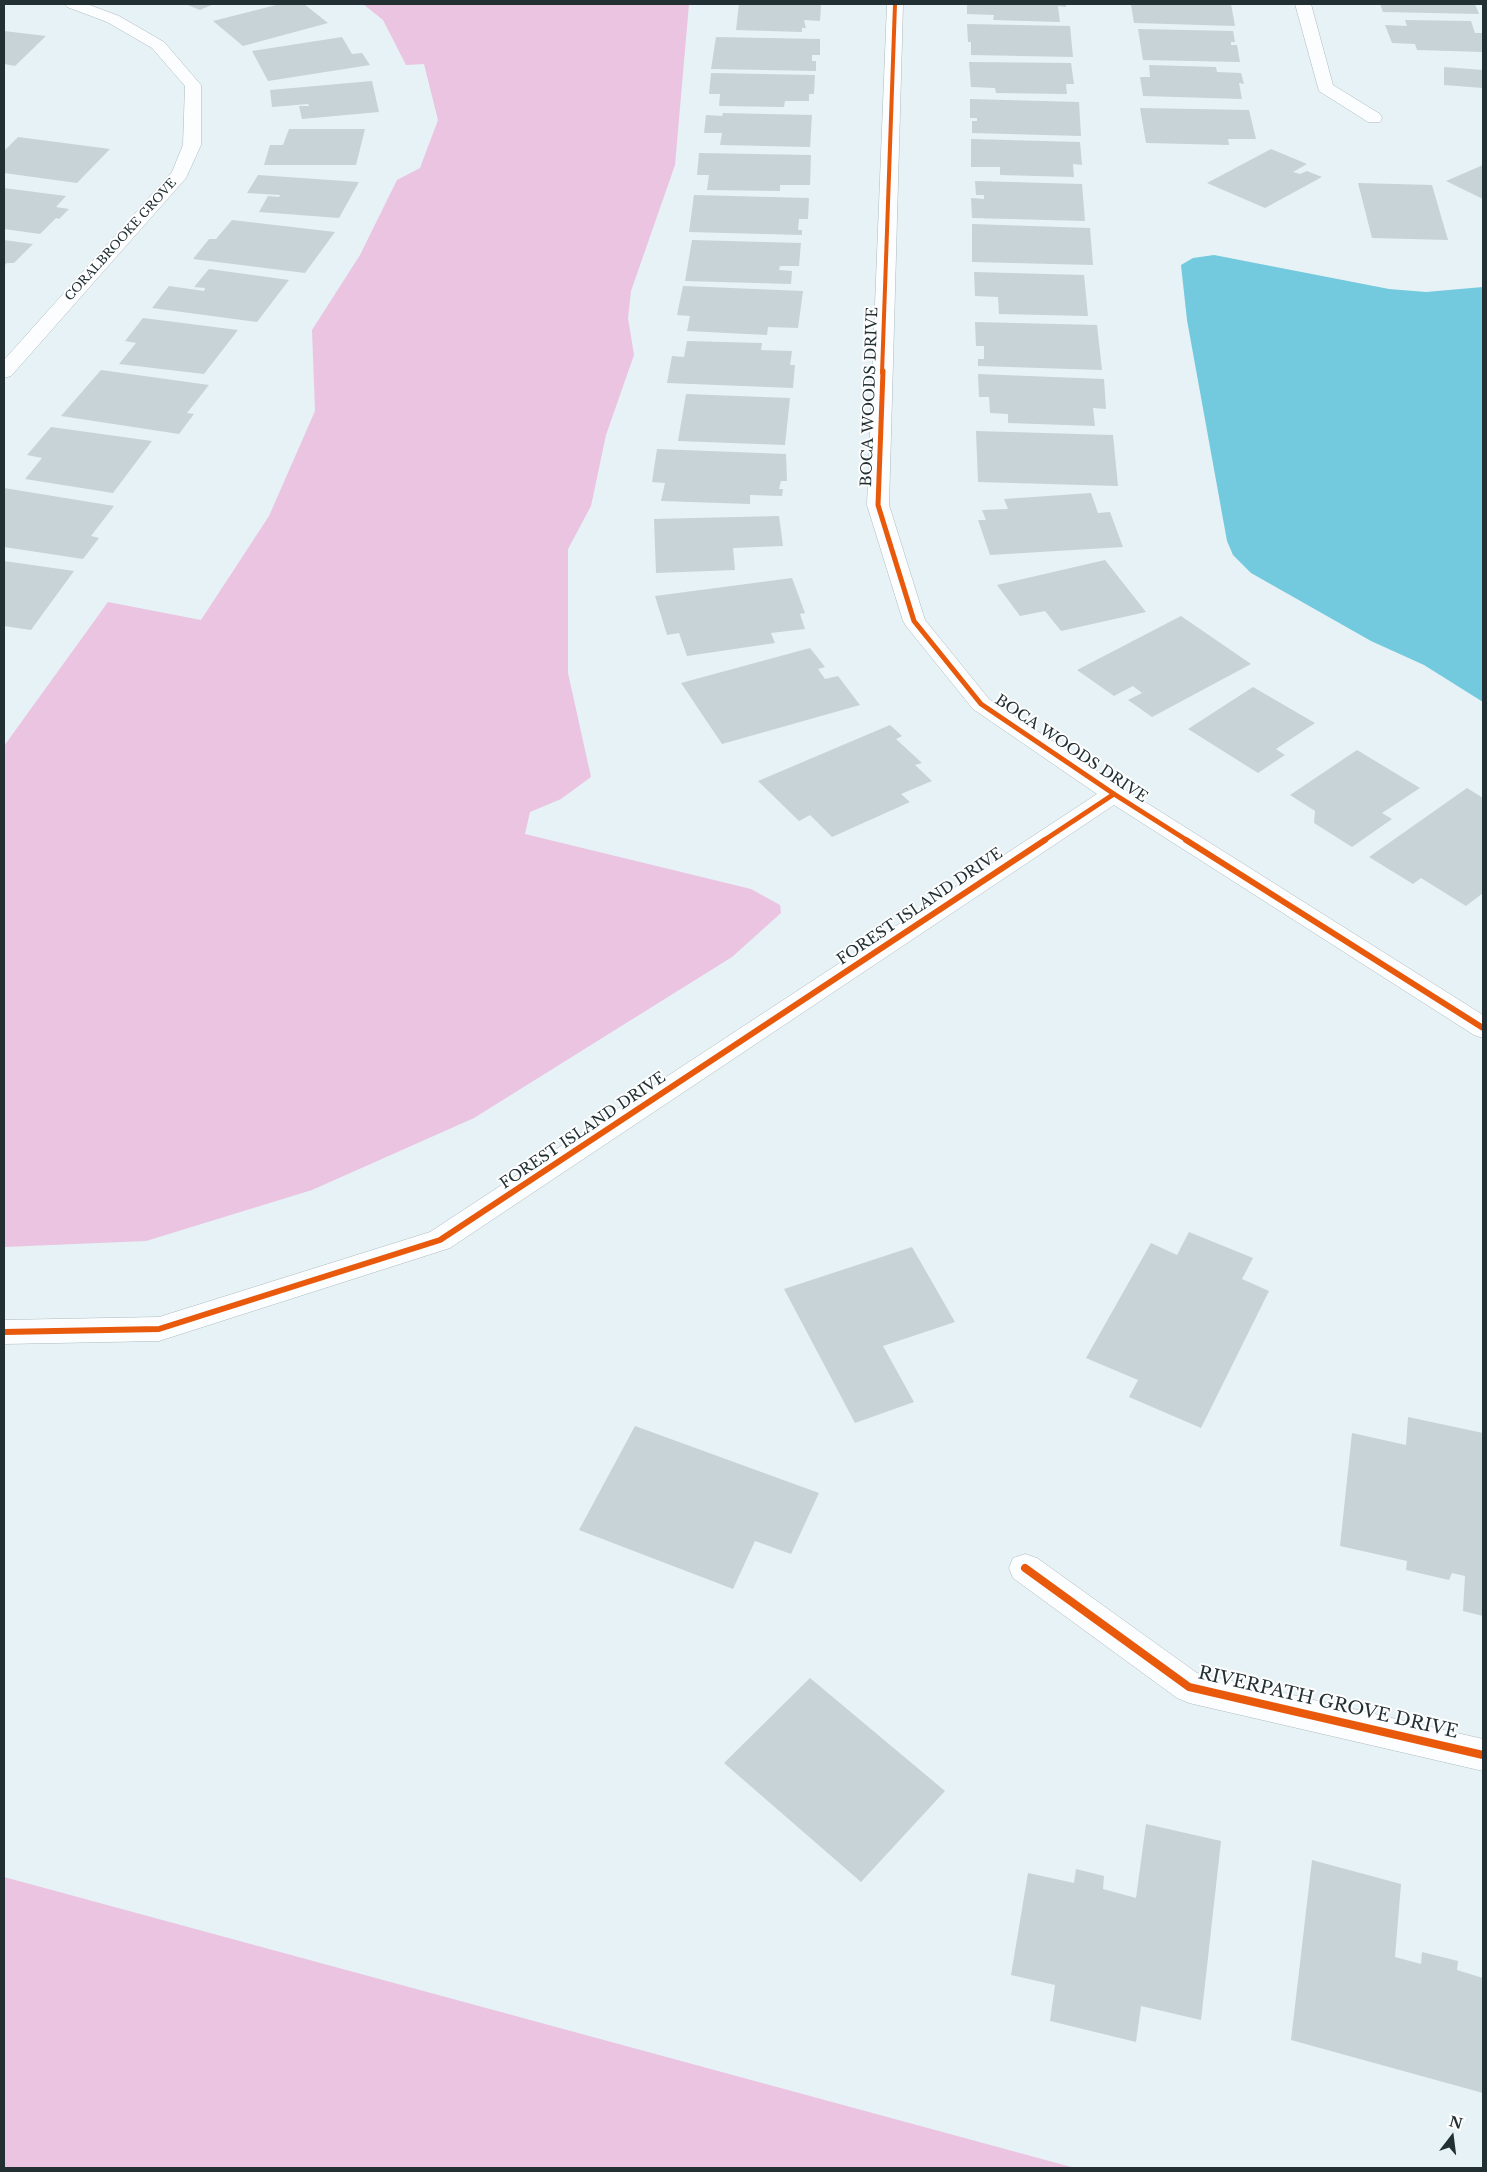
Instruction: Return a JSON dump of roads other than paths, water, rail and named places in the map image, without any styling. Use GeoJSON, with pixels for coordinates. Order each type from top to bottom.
{"type":"FeatureCollection","features":[{"type":"Feature","properties":{"kind":"street","name":"CORALBROOKE GROVE"},"geometry":{"type":"LineString","coordinates":[[4,372],[180,174],[192,145],[193,85],[158,45],[113,19],[73,4]]}},
{"type":"Feature","properties":{"kind":"street","name":"BOCA WOODS DRIVE"},"geometry":{"type":"LineString","coordinates":[[896,4],[878,505],[914,622],[981,704],[1114,794],[1483,1028]]}},
{"type":"Feature","properties":{"kind":"street"},"geometry":{"type":"LineString","coordinates":[[1303,4],[1325,87],[1374,118]]}},
{"type":"Feature","properties":{"kind":"street","name":"FOREST ISLAND DRIVE"},"geometry":{"type":"LineString","coordinates":[[4,1332],[159,1329],[440,1240],[1114,794]]}},
{"type":"Feature","properties":{"kind":"street","name":"RIVERPATH GROVE DRIVE"},"geometry":{"type":"LineString","coordinates":[[1025,1568],[1189,1687],[1483,1755]]}},
{"type":"Feature","properties":{"kind":"water"},"geometry":{"type":"Polygon","coordinates":[[[1214,255],[1389,289],[1426,292],[1483,287],[1483,702],[1424,665],[1371,641],[1251,573],[1233,555],[1227,541],[1187,320],[1181,265],[1193,258],[1214,255]]]}}]}
